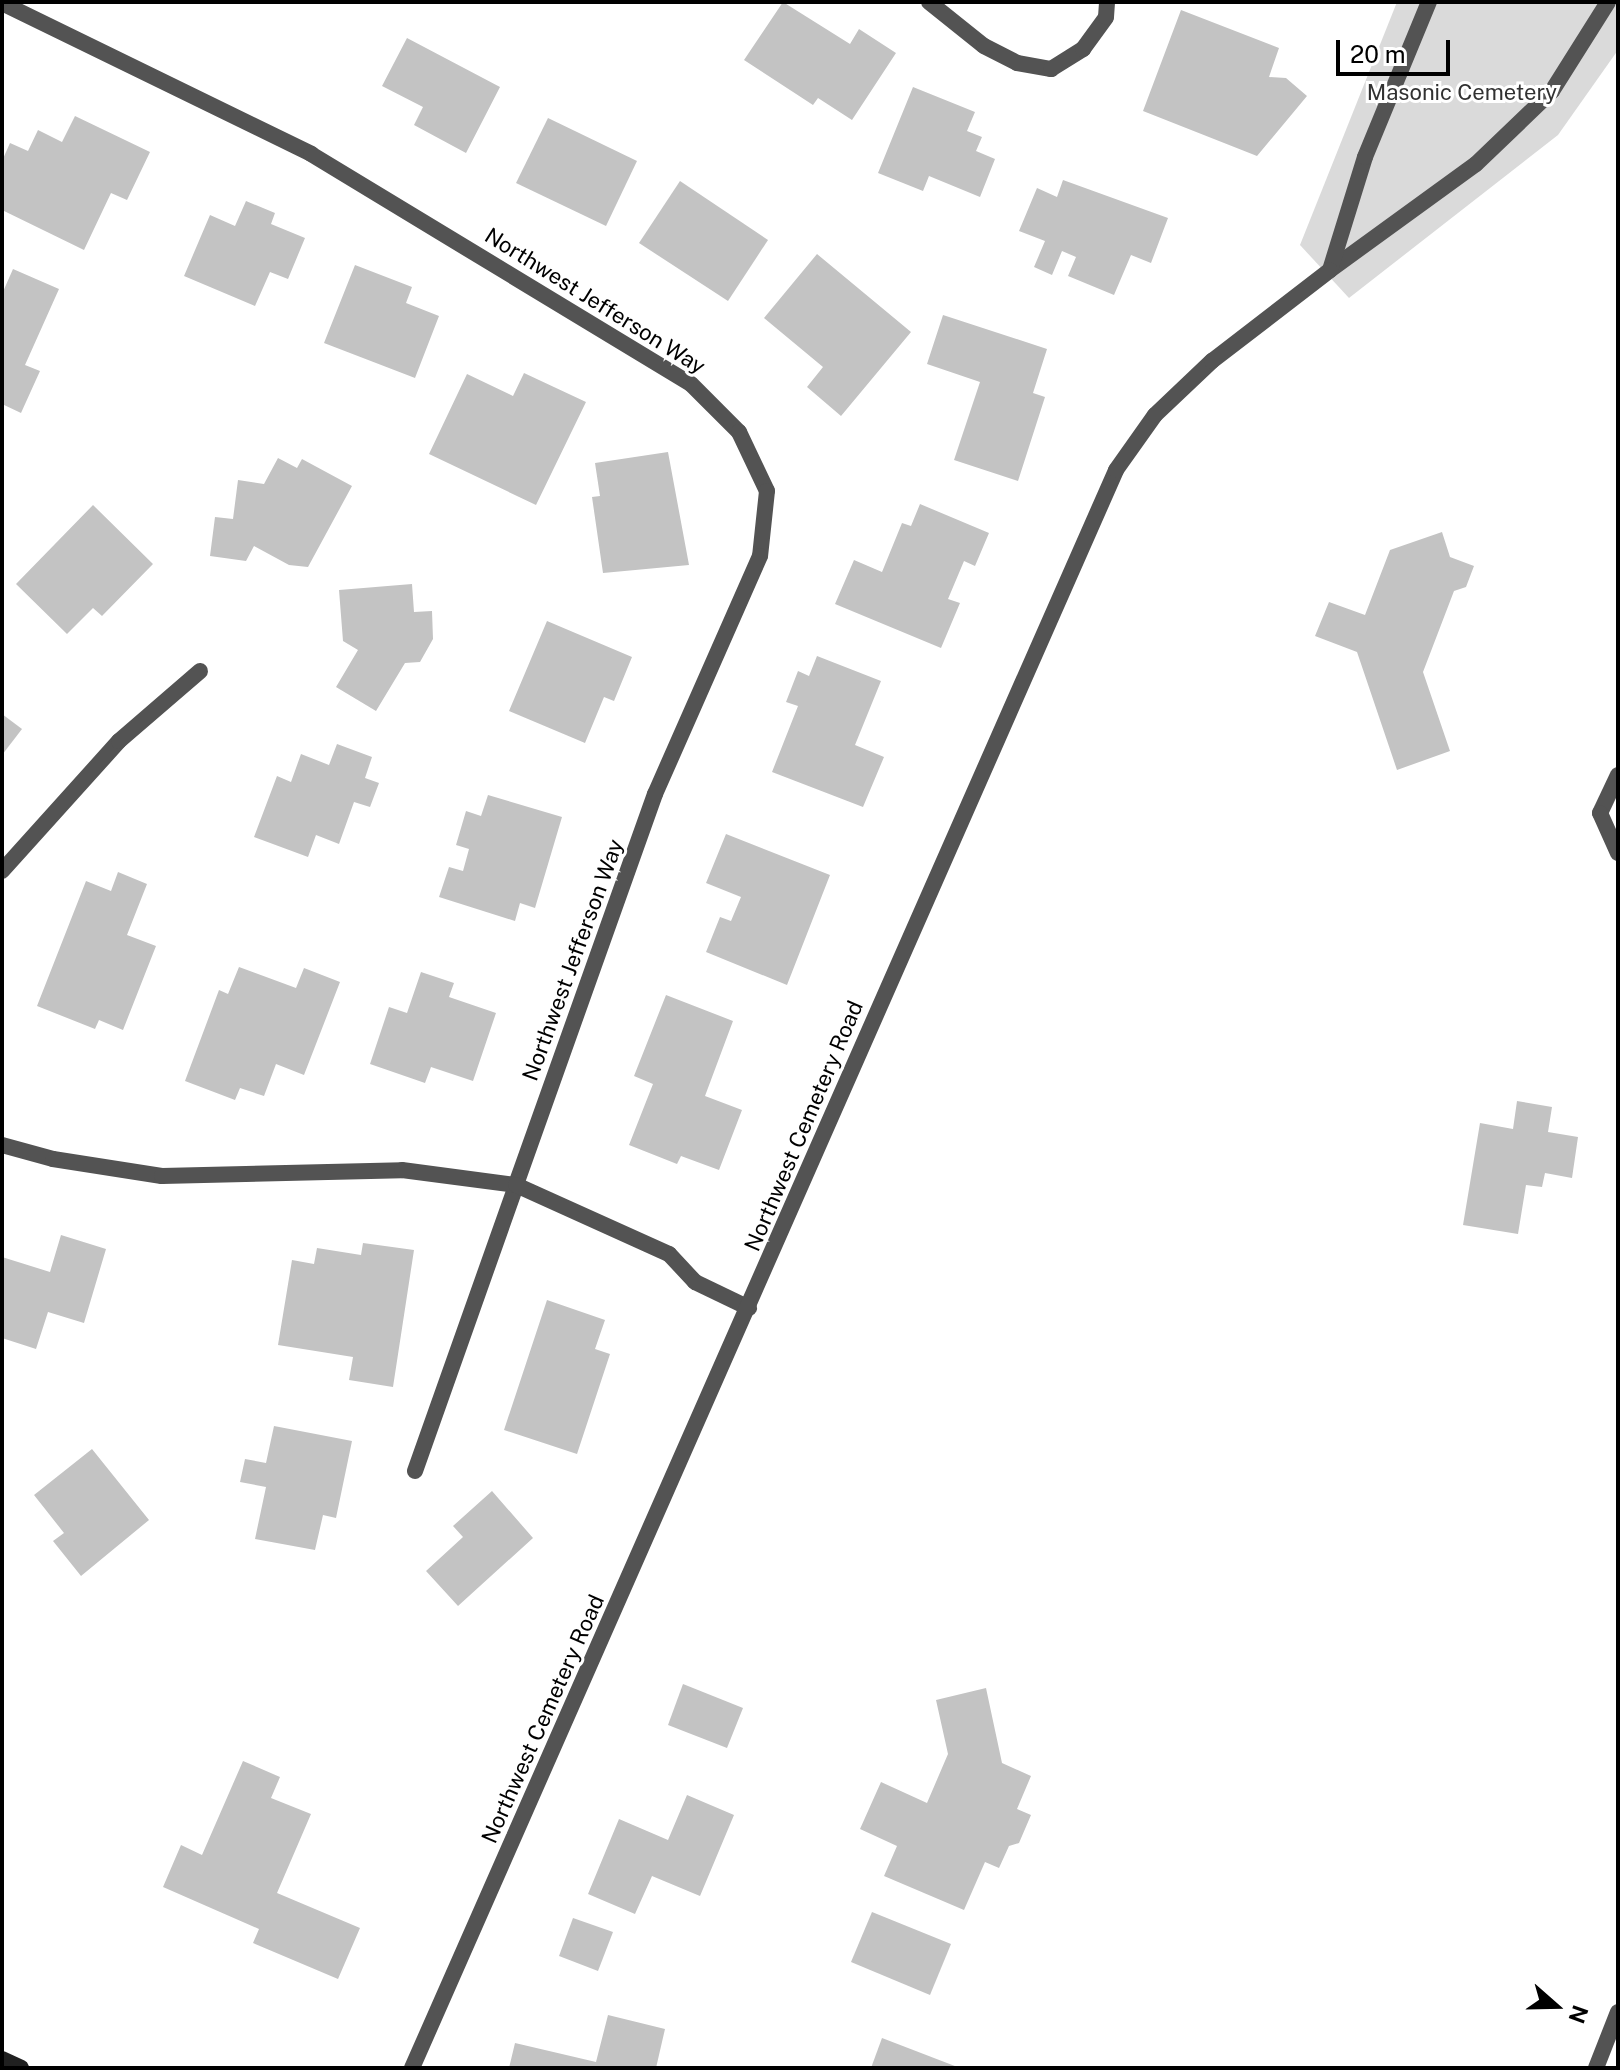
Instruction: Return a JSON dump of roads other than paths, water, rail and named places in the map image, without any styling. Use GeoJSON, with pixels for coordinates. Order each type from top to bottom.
{"type":"FeatureCollection","features":[{"type":"Feature","properties":{"kind":"main road"},"geometry":{"type":"LineString","coordinates":[[2,2059],[21,2068]]}},
{"type":"Feature","properties":{"kind":"street"},"geometry":{"type":"LineString","coordinates":[[929,2],[984,46],[1017,63],[1051,69],[1083,49],[1106,17],[1107,2]]}},
{"type":"Feature","properties":{"kind":"street"},"geometry":{"type":"LineString","coordinates":[[1330,270],[1365,157],[1429,2]]}},
{"type":"Feature","properties":{"kind":"street","name":"Northwest Cemetery Road"},"geometry":{"type":"LineString","coordinates":[[412,2068],[1116,470],[1155,415],[1212,361],[1330,270],[1413,213],[1497,143],[1552,91],[1608,2]]}},
{"type":"Feature","properties":{"kind":"street","name":"Northwest Jefferson Way"},"geometry":{"type":"LineString","coordinates":[[2,3],[311,154],[691,384],[739,432],[767,491],[760,556],[655,794],[415,1471]]}},
{"type":"Feature","properties":{"kind":"street"},"geometry":{"type":"LineString","coordinates":[[2,871],[119,741],[200,671]]}},
{"type":"Feature","properties":{"kind":"street"},"geometry":{"type":"LineString","coordinates":[[1618,775],[1600,813],[1618,853]]}},
{"type":"Feature","properties":{"kind":"street"},"geometry":{"type":"LineString","coordinates":[[2,1145],[53,1159],[162,1176],[402,1170],[516,1185],[669,1254],[695,1282],[749,1308]]}},
{"type":"Feature","properties":{"kind":"street"},"geometry":{"type":"LineString","coordinates":[[1596,2068],[1618,2012]]}},
{"type":"Feature","properties":{"kind":"park label","name":"Masonic Cemetery"},"geometry":{"type":"Point","coordinates":[1462,93]}}]}
